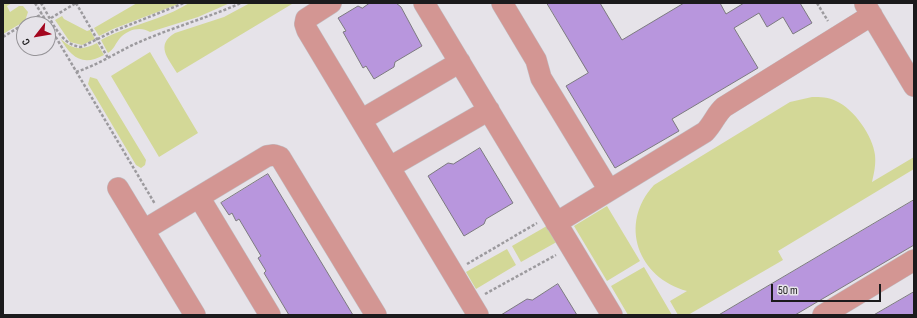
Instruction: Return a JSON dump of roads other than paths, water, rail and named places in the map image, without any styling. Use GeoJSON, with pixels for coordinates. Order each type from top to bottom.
{"type":"FeatureCollection","features":[{"type":"Feature","properties":{"kind":"street"},"geometry":{"type":"LineString","coordinates":[[331,3],[310,16],[305,24],[474,309]]}},
{"type":"Feature","properties":{"kind":"street"},"geometry":{"type":"LineString","coordinates":[[424,3],[612,315]]}},
{"type":"Feature","properties":{"kind":"street"},"geometry":{"type":"LineString","coordinates":[[502,3],[536,60],[541,78],[609,190]]}},
{"type":"Feature","properties":{"kind":"street"},"geometry":{"type":"LineString","coordinates":[[554,219],[609,190],[705,132],[724,107],[868,9],[914,86]]}},
{"type":"Feature","properties":{"kind":"street"},"geometry":{"type":"LineString","coordinates":[[361,120],[460,62]]}},
{"type":"Feature","properties":{"kind":"street"},"geometry":{"type":"LineString","coordinates":[[390,167],[489,110]]}},
{"type":"Feature","properties":{"kind":"street"},"geometry":{"type":"LineString","coordinates":[[144,230],[267,156],[274,155],[280,157],[376,315]]}},
{"type":"Feature","properties":{"kind":"street"},"geometry":{"type":"LineString","coordinates":[[118,188],[195,315]]}},
{"type":"Feature","properties":{"kind":"street"},"geometry":{"type":"LineString","coordinates":[[199,197],[270,315]]}},
{"type":"Feature","properties":{"kind":"street"},"geometry":{"type":"LineString","coordinates":[[823,315],[914,260]]}}]}
